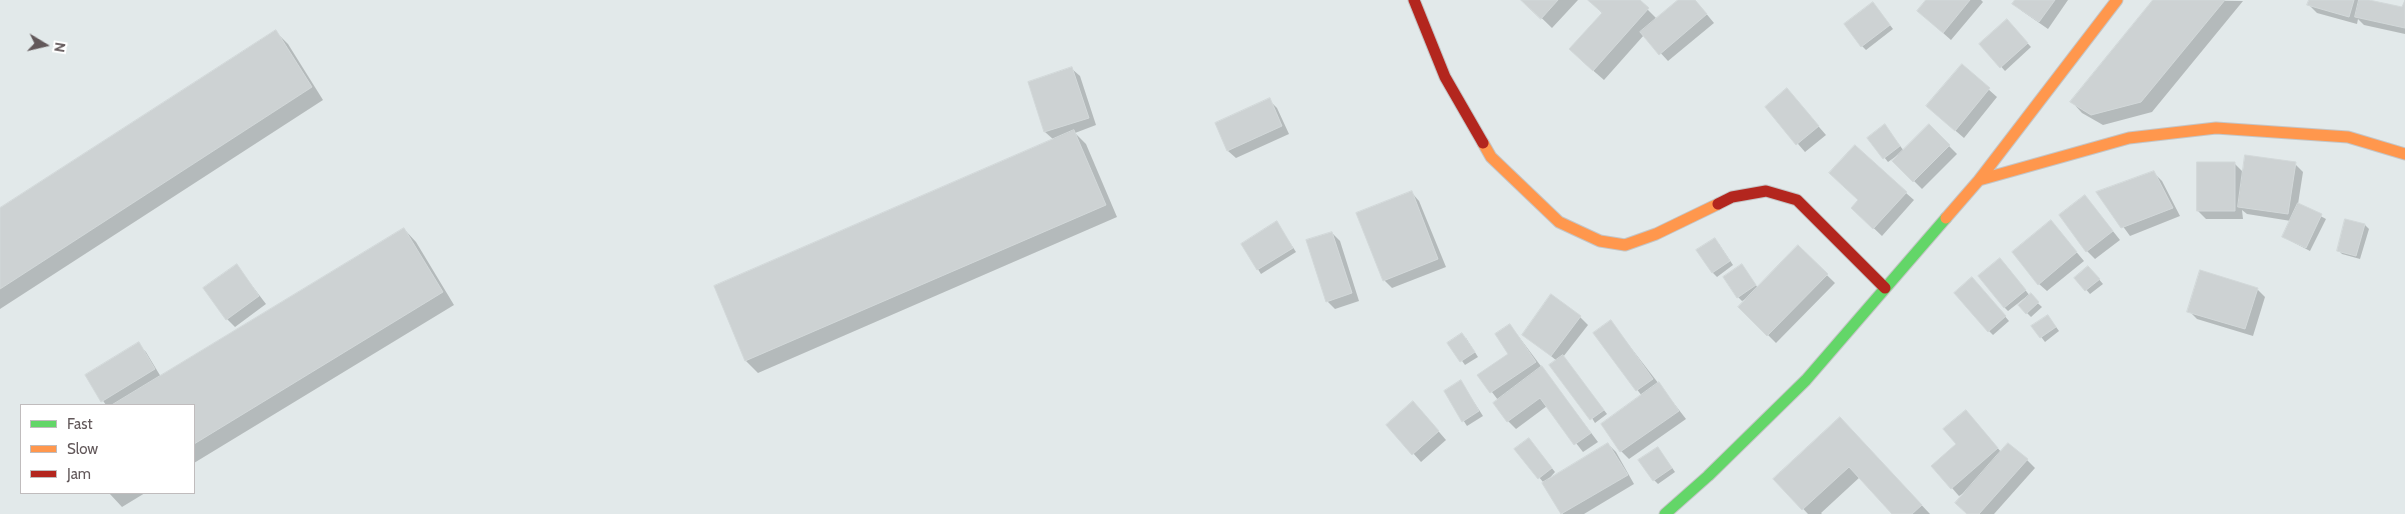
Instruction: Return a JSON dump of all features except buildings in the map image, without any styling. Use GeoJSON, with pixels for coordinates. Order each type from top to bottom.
{"type":"FeatureCollection","features":[{"type":"Feature","properties":{"kind":"street"},"geometry":{"type":"LineString","coordinates":[[1414,0],[1445,77],[1491,157],[1559,222],[1600,241],[1626,245],[1656,234],[1732,197],[1766,191],[1797,200],[1885,288]]}},
{"type":"Feature","properties":{"kind":"street"},"geometry":{"type":"LineString","coordinates":[[1665,514],[1708,476],[1806,380],[1980,180],[2117,0]]}},
{"type":"Feature","properties":{"kind":"street"},"geometry":{"type":"LineString","coordinates":[[1980,180],[2130,138],[2216,128],[2348,137],[2405,154]]}},
{"type":"Feature","properties":{"kind":"traffic: fast"},"geometry":{"type":"LineString","coordinates":[[1665,514],[1708,476],[1806,380],[1946,218]]}},
{"type":"Feature","properties":{"kind":"traffic: slow"},"geometry":{"type":"LineString","coordinates":[[1946,218],[1979,180],[2117,0]]}},
{"type":"Feature","properties":{"kind":"traffic: slow"},"geometry":{"type":"LineString","coordinates":[[1979,180],[2129,138],[2216,128],[2348,137],[2405,154]]}},
{"type":"Feature","properties":{"kind":"traffic: slow"},"geometry":{"type":"LineString","coordinates":[[1483,143],[1491,157],[1559,222],[1600,241],[1625,245],[1656,234],[1718,204]]}},
{"type":"Feature","properties":{"kind":"traffic: jam"},"geometry":{"type":"LineString","coordinates":[[1414,0],[1445,77],[1483,143]]}},
{"type":"Feature","properties":{"kind":"traffic: jam"},"geometry":{"type":"LineString","coordinates":[[1718,204],[1732,197],[1766,191],[1797,200],[1885,288]]}}]}
